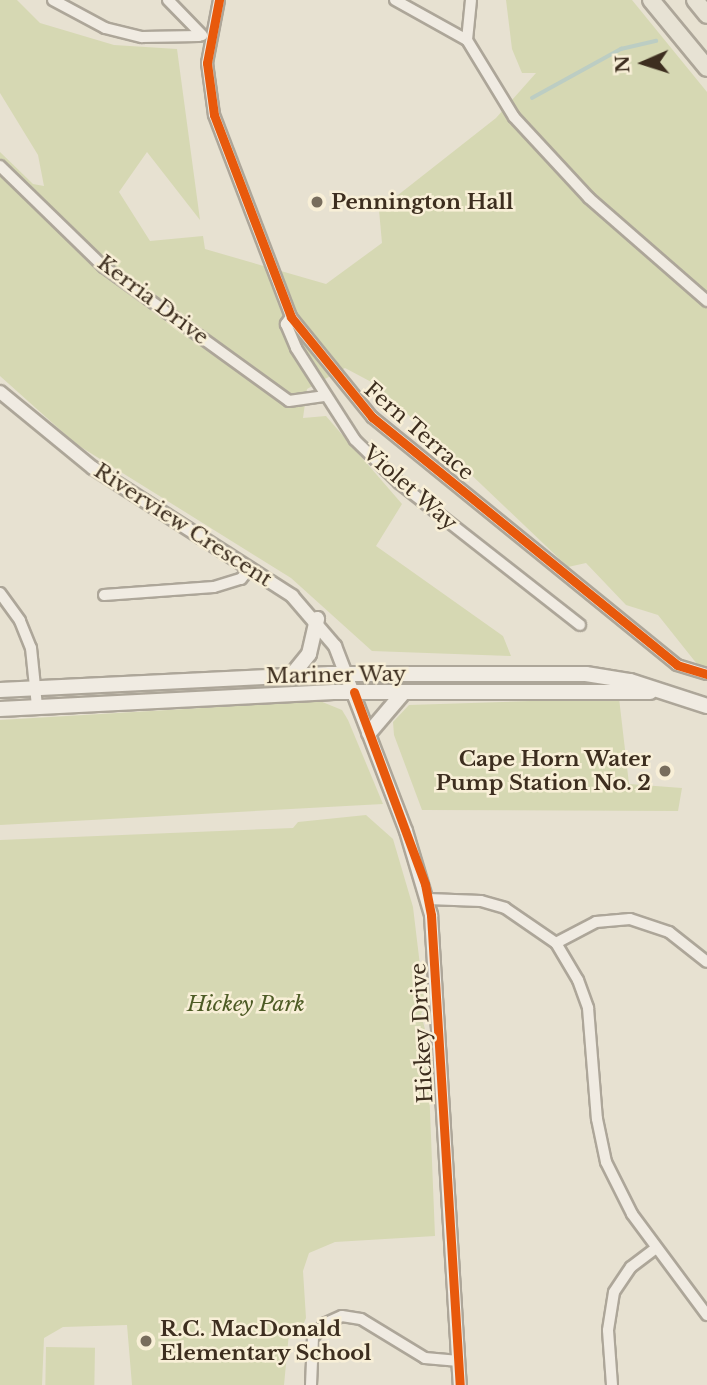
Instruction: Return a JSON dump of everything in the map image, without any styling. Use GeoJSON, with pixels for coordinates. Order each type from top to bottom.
{"type":"FeatureCollection","features":[{"type":"Feature","properties":{"kind":"main road"},"geometry":{"type":"LineString","coordinates":[[651,0],[707,68]]}},
{"type":"Feature","properties":{"kind":"main road"},"geometry":{"type":"LineString","coordinates":[[695,0],[707,15]]}},
{"type":"Feature","properties":{"kind":"main road"},"geometry":{"type":"LineString","coordinates":[[292,675],[309,654],[317,620]]}},
{"type":"Feature","properties":{"kind":"main road","name":"Mariner Way"},"geometry":{"type":"LineString","coordinates":[[0,690],[292,675],[586,674],[616,678],[707,706]]}},
{"type":"Feature","properties":{"kind":"main road","name":"Mariner Way"},"geometry":{"type":"LineString","coordinates":[[0,709],[354,692],[669,693]]}},
{"type":"Feature","properties":{"kind":"main road"},"geometry":{"type":"LineString","coordinates":[[369,733],[402,693]]}},
{"type":"Feature","properties":{"kind":"street"},"geometry":{"type":"LineString","coordinates":[[53,0],[105,28],[142,37],[213,35]]}},
{"type":"Feature","properties":{"kind":"street"},"geometry":{"type":"LineString","coordinates":[[168,0],[198,36]]}},
{"type":"Feature","properties":{"kind":"street","name":"Fern Terrace"},"geometry":{"type":"LineString","coordinates":[[219,0],[207,62],[214,115],[292,317],[372,417],[677,665],[707,674]]}},
{"type":"Feature","properties":{"kind":"street"},"geometry":{"type":"LineString","coordinates":[[395,0],[467,40],[514,117],[589,198],[707,301]]}},
{"type":"Feature","properties":{"kind":"street"},"geometry":{"type":"LineString","coordinates":[[467,40],[471,0]]}},
{"type":"Feature","properties":{"kind":"street","name":"Kerria Drive"},"geometry":{"type":"LineString","coordinates":[[0,166],[104,267],[289,401],[324,396]]}},
{"type":"Feature","properties":{"kind":"street","name":"Violet Way"},"geometry":{"type":"LineString","coordinates":[[292,317],[286,324],[324,396],[355,440],[399,484],[580,625]]}},
{"type":"Feature","properties":{"kind":"street","name":"Riverview Crescent"},"geometry":{"type":"LineString","coordinates":[[0,392],[93,468],[292,596],[317,620],[347,674]]}},
{"type":"Feature","properties":{"kind":"street"},"geometry":{"type":"LineString","coordinates":[[104,595],[214,587],[241,579],[250,568]]}},
{"type":"Feature","properties":{"kind":"street"},"geometry":{"type":"LineString","coordinates":[[0,593],[26,632],[37,706]]}},
{"type":"Feature","properties":{"kind":"street","name":"Hickey Drive"},"geometry":{"type":"LineString","coordinates":[[347,674],[428,899],[460,1385]]}},
{"type":"Feature","properties":{"kind":"street"},"geometry":{"type":"LineString","coordinates":[[428,899],[481,901],[505,908],[556,943],[578,979],[588,1008],[597,1119],[606,1163],[656,1248],[707,1315]]}},
{"type":"Feature","properties":{"kind":"street"},"geometry":{"type":"LineString","coordinates":[[556,943],[596,922],[629,919],[669,932],[707,962]]}},
{"type":"Feature","properties":{"kind":"street"},"geometry":{"type":"LineString","coordinates":[[612,1385],[608,1330],[614,1292],[631,1267],[656,1248]]}},
{"type":"Feature","properties":{"kind":"street"},"geometry":{"type":"LineString","coordinates":[[311,1385],[313,1337],[326,1323],[342,1316],[360,1319],[425,1359],[459,1361]]}},
{"type":"Feature","properties":{"kind":"green space"},"geometry":{"type":"Polygon","coordinates":[[[0,0],[17,0],[40,23],[114,45],[177,49],[200,220],[147,152],[119,192],[150,241],[203,236],[205,249],[326,284],[382,243],[379,210],[496,118],[536,73],[522,73],[512,49],[506,0],[632,0],[707,92],[707,667],[697,664],[658,615],[626,605],[586,563],[568,567],[377,385],[345,368],[307,389],[303,418],[326,416],[402,504],[376,546],[503,636],[511,656],[372,651],[291,578],[76,444],[0,376],[0,152],[33,184],[44,186],[38,155],[0,93],[0,0]]]}},
{"type":"Feature","properties":{"kind":"green space"},"geometry":{"type":"Polygon","coordinates":[[[619,698],[629,784],[682,788],[678,811],[422,810],[394,735],[393,722],[409,705],[619,698]]]}},
{"type":"Feature","properties":{"kind":"green space"},"geometry":{"type":"Polygon","coordinates":[[[320,701],[342,710],[383,804],[0,825],[0,720],[320,701]]]}},
{"type":"Feature","properties":{"kind":"green space","name":"Hickey Park"},"geometry":{"type":"Polygon","coordinates":[[[366,815],[393,839],[413,907],[425,1007],[421,1014],[427,1037],[435,1236],[335,1242],[309,1253],[303,1271],[306,1318],[301,1330],[289,1333],[284,1385],[132,1385],[127,1325],[63,1327],[44,1338],[42,1385],[0,1385],[0,840],[293,828],[298,822],[366,815]]]}},
{"type":"Feature","properties":{"kind":"green space"},"geometry":{"type":"Polygon","coordinates":[[[46,1347],[95,1348],[94,1385],[45,1385],[46,1347]]]}},
{"type":"Feature","properties":{"kind":"waterway"},"geometry":{"type":"LineString","coordinates":[[532,98],[621,49],[656,41]]}},
{"type":"Feature","properties":{"kind":"cycle path"},"geometry":{"type":"LineString","coordinates":[[219,0],[207,63],[214,115],[291,317],[372,417],[677,665],[707,674]]}},
{"type":"Feature","properties":{"kind":"cycle path"},"geometry":{"type":"LineString","coordinates":[[354,692],[425,884],[431,915],[460,1385]]}},
{"type":"Feature","properties":{"kind":"place","name":"Pennington Hall"},"geometry":{"type":"Point","coordinates":[317,202]}},
{"type":"Feature","properties":{"kind":"place","name":"Cape Horn Water Pump Station No. 2"},"geometry":{"type":"Point","coordinates":[665,771]}},
{"type":"Feature","properties":{"kind":"place","name":"R.C. MacDonald Elementary School"},"geometry":{"type":"Point","coordinates":[146,1341]}}]}
